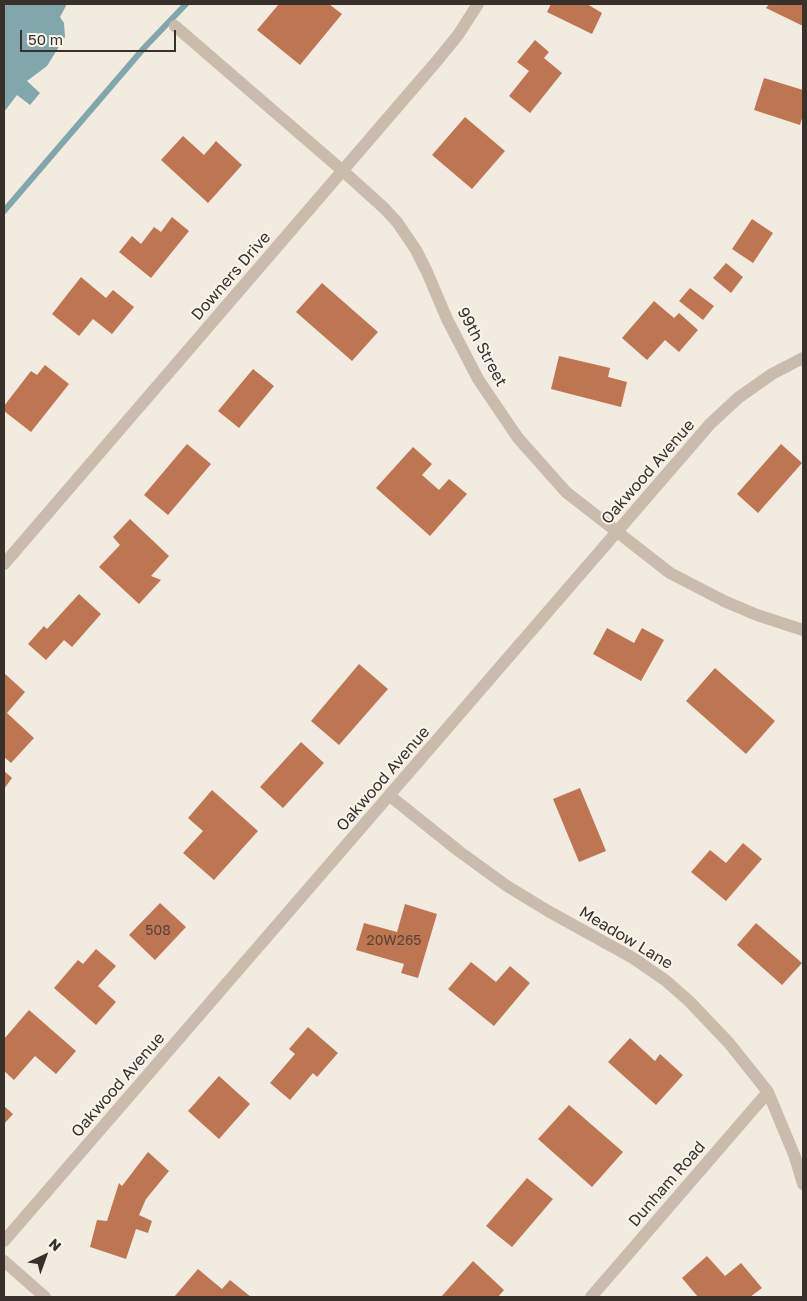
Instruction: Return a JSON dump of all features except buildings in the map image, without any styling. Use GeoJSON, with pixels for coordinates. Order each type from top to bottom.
{"type":"FeatureCollection","features":[{"type":"Feature","properties":{"kind":"street","name":"Downers Drive"},"geometry":{"type":"LineString","coordinates":[[4,564],[436,62],[458,35],[478,4]]}},
{"type":"Feature","properties":{"kind":"street","name":"99th Street"},"geometry":{"type":"LineString","coordinates":[[175,26],[343,171],[397,222],[416,250],[469,363],[502,416],[518,438],[566,492],[670,573],[757,615],[803,630]]}},
{"type":"Feature","properties":{"kind":"street","name":"Oakwood Avenue"},"geometry":{"type":"LineString","coordinates":[[4,1241],[710,424],[744,394],[772,374],[803,358]]}},
{"type":"Feature","properties":{"kind":"street","name":"Meadow Lane"},"geometry":{"type":"LineString","coordinates":[[390,796],[460,852],[508,886],[548,911],[633,958],[665,980],[709,1020],[768,1092],[795,1158],[803,1184]]}},
{"type":"Feature","properties":{"kind":"street","name":"Dunham Road"},"geometry":{"type":"LineString","coordinates":[[591,1297],[768,1092]]}},
{"type":"Feature","properties":{"kind":"street"},"geometry":{"type":"LineString","coordinates":[[4,1262],[45,1297]]}},
{"type":"Feature","properties":{"kind":"water"},"geometry":{"type":"Polygon","coordinates":[[[4,4],[67,4],[60,17],[64,23],[65,37],[47,66],[27,81],[40,93],[30,105],[17,95],[4,112],[4,4]]]}},
{"type":"Feature","properties":{"kind":"waterway"},"geometry":{"type":"LineString","coordinates":[[4,211],[144,48],[186,4]]}}]}
